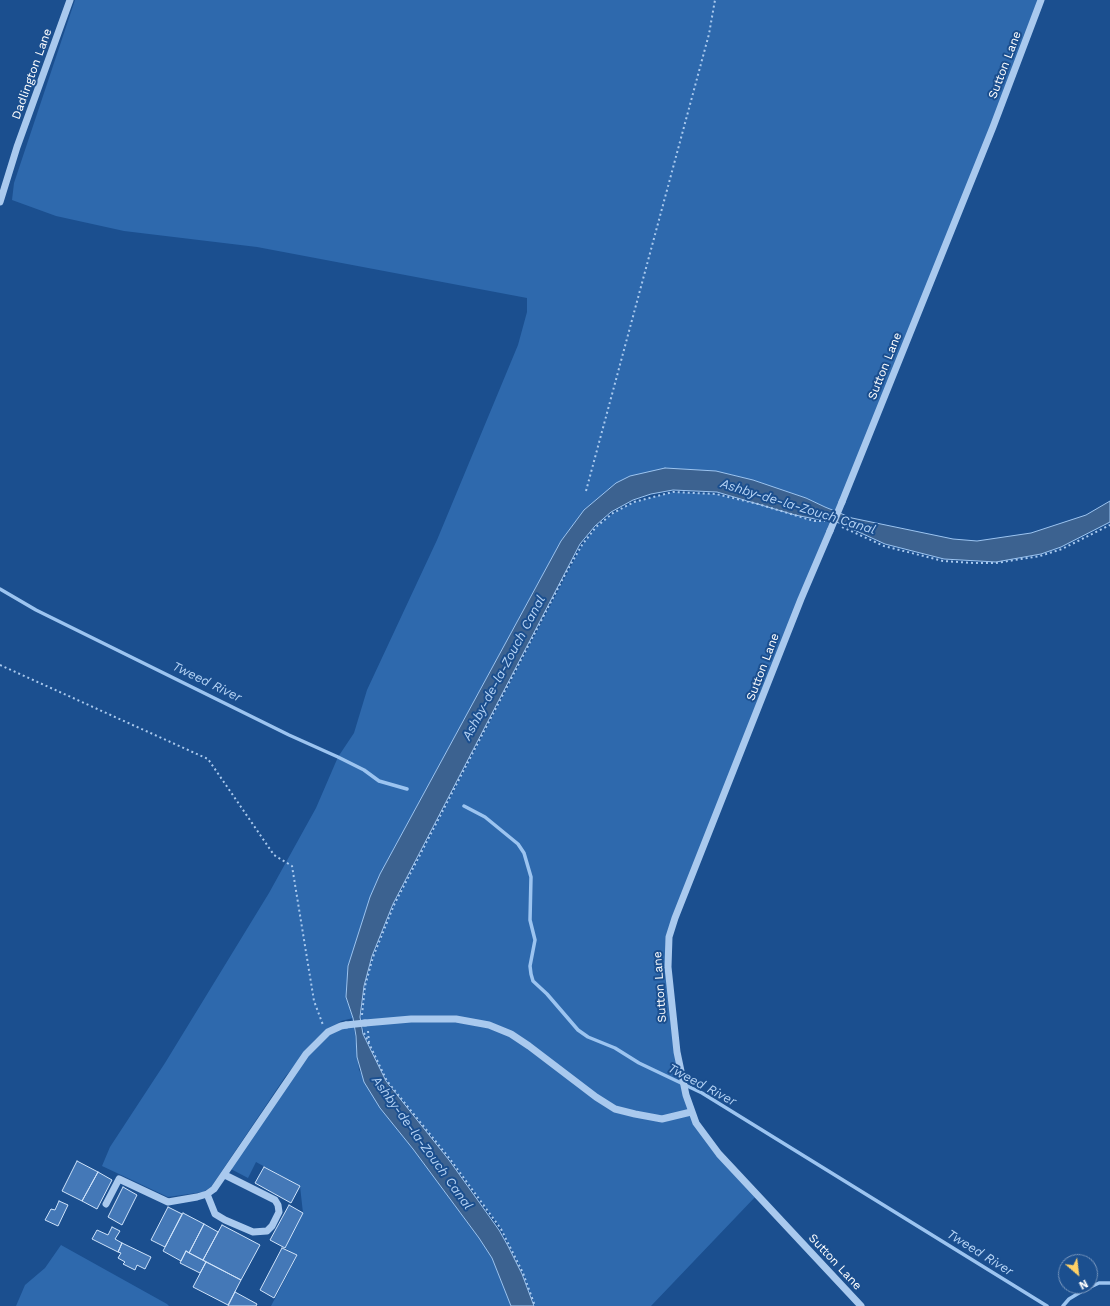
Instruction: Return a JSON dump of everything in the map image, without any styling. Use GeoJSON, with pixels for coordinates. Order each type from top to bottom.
{"type":"FeatureCollection","features":[{"type":"Feature","properties":{"kind":"street","name":"Dadlington Lane"},"geometry":{"type":"LineString","coordinates":[[0,202],[17,147],[70,0]]}},
{"type":"Feature","properties":{"kind":"street","name":"Sutton Lane"},"geometry":{"type":"LineString","coordinates":[[861,1306],[719,1154],[696,1123],[691,1112],[677,1052],[668,968],[669,938],[801,599],[842,502],[993,127],[1042,0]]}},
{"type":"Feature","properties":{"kind":"street"},"geometry":{"type":"LineString","coordinates":[[106,1204],[119,1179],[168,1202],[207,1194],[214,1189],[306,1054],[328,1032],[346,1025],[411,1019],[456,1019],[489,1024],[511,1034],[529,1046],[596,1097],[615,1109],[662,1119],[691,1112]]}},
{"type":"Feature","properties":{"kind":"street"},"geometry":{"type":"LineString","coordinates":[[207,1194],[215,1214],[225,1220],[254,1232],[267,1230],[272,1226],[279,1212],[275,1200],[224,1175]]}},
{"type":"Feature","properties":{"kind":"path"},"geometry":{"type":"LineString","coordinates":[[586,491],[709,34],[715,0]]}},
{"type":"Feature","properties":{"kind":"path"},"geometry":{"type":"LineString","coordinates":[[535,1306],[523,1273],[501,1229],[450,1159],[387,1080],[376,1060],[363,1023],[365,986],[373,957],[394,905],[568,568],[582,545],[596,527],[613,513],[634,502],[673,492],[716,494],[758,504],[809,520],[832,523]]}},
{"type":"Feature","properties":{"kind":"path"},"geometry":{"type":"LineString","coordinates":[[838,525],[884,546],[943,562],[996,563],[1040,556],[1068,546],[1110,525]]}},
{"type":"Feature","properties":{"kind":"path"},"geometry":{"type":"LineString","coordinates":[[0,664],[208,759],[274,855],[292,866],[314,1001],[320,1020],[328,1032]]}},
{"type":"Feature","properties":{"kind":"shaded area"},"geometry":{"type":"Polygon","coordinates":[[[75,0],[1041,0],[838,513],[806,498],[753,480],[716,471],[584,510],[561,541],[380,874],[348,966],[346,997],[353,1018],[341,1021],[315,1040],[285,1077],[211,1187],[203,1192],[168,1197],[102,1166],[110,1147],[165,1063],[269,893],[316,808],[338,757],[354,733],[367,690],[437,540],[518,345],[527,312],[527,298],[257,247],[124,231],[56,216],[12,200],[14,183],[75,0]]]}},
{"type":"Feature","properties":{"kind":"shaded area"},"geometry":{"type":"Polygon","coordinates":[[[673,492],[716,494],[758,504],[814,521],[826,521],[833,524],[669,937],[677,1052],[696,1123],[757,1195],[651,1306],[535,1306],[523,1273],[501,1229],[450,1159],[387,1081],[364,1033],[361,1017],[365,986],[373,957],[394,905],[582,545],[596,527],[613,513],[634,502],[673,492]]]}},
{"type":"Feature","properties":{"kind":"shaded area"},"geometry":{"type":"Polygon","coordinates":[[[354,1026],[359,1070],[380,1108],[413,1149],[479,1238],[492,1258],[511,1306],[271,1306],[297,1256],[285,1248],[303,1213],[300,1186],[256,1162],[248,1178],[229,1168],[306,1054],[328,1032],[354,1026]]]}},
{"type":"Feature","properties":{"kind":"shaded area"},"geometry":{"type":"Polygon","coordinates":[[[61,1245],[169,1306],[16,1306],[25,1285],[45,1268],[61,1245]]]}},
{"type":"Feature","properties":{"kind":"water","name":"Ashby-de-la-Zouch Canal"},"geometry":{"type":"Polygon","coordinates":[[[665,468],[716,471],[753,480],[806,498],[852,518],[953,539],[977,541],[1031,533],[1086,515],[1110,501],[1110,522],[1061,547],[1041,554],[996,562],[944,559],[885,544],[839,523],[825,519],[815,519],[795,515],[717,492],[673,490],[651,494],[633,500],[611,512],[595,526],[580,544],[393,904],[372,956],[364,986],[360,1017],[363,1034],[386,1081],[449,1160],[499,1230],[508,1246],[522,1274],[534,1306],[511,1306],[492,1258],[479,1238],[413,1149],[380,1108],[364,1082],[357,1057],[353,1018],[346,997],[348,966],[370,897],[380,874],[561,541],[584,510],[616,483],[630,476],[665,468]]]}},
{"type":"Feature","properties":{"kind":"building"},"geometry":{"type":"Polygon","coordinates":[[[77,1161],[98,1172],[82,1201],[62,1191],[77,1161]]]}},
{"type":"Feature","properties":{"kind":"building"},"geometry":{"type":"Polygon","coordinates":[[[264,1167],[300,1186],[291,1203],[255,1183],[264,1167]]]}},
{"type":"Feature","properties":{"kind":"building"},"geometry":{"type":"Polygon","coordinates":[[[98,1172],[112,1180],[97,1209],[82,1201],[98,1172]]]}},
{"type":"Feature","properties":{"kind":"building"},"geometry":{"type":"Polygon","coordinates":[[[123,1187],[137,1195],[122,1225],[108,1217],[123,1187]]]}},
{"type":"Feature","properties":{"kind":"building"},"geometry":{"type":"Polygon","coordinates":[[[59,1201],[68,1205],[58,1226],[45,1220],[51,1209],[55,1210],[59,1201]]]}},
{"type":"Feature","properties":{"kind":"building"},"geometry":{"type":"Polygon","coordinates":[[[289,1205],[303,1213],[285,1248],[270,1240],[289,1205]]]}},
{"type":"Feature","properties":{"kind":"building"},"geometry":{"type":"Polygon","coordinates":[[[168,1207],[182,1214],[165,1247],[151,1240],[168,1207]]]}},
{"type":"Feature","properties":{"kind":"building"},"geometry":{"type":"Polygon","coordinates":[[[183,1213],[204,1224],[189,1253],[186,1251],[181,1261],[163,1251],[183,1213]]]}},
{"type":"Feature","properties":{"kind":"building"},"geometry":{"type":"Polygon","coordinates":[[[204,1224],[218,1232],[203,1260],[189,1253],[204,1224]]]}},
{"type":"Feature","properties":{"kind":"building"},"geometry":{"type":"Polygon","coordinates":[[[222,1225],[260,1245],[241,1280],[203,1260],[222,1225]]]}},
{"type":"Feature","properties":{"kind":"building"},"geometry":{"type":"Polygon","coordinates":[[[112,1227],[120,1231],[115,1239],[122,1243],[118,1252],[92,1239],[97,1230],[108,1235],[112,1227]]]}},
{"type":"Feature","properties":{"kind":"building"},"geometry":{"type":"Polygon","coordinates":[[[122,1243],[151,1257],[145,1269],[137,1265],[135,1270],[123,1264],[125,1262],[118,1258],[121,1253],[118,1252],[122,1243]]]}},
{"type":"Feature","properties":{"kind":"building"},"geometry":{"type":"Polygon","coordinates":[[[282,1248],[297,1255],[274,1298],[260,1290],[282,1248]]]}},
{"type":"Feature","properties":{"kind":"building"},"geometry":{"type":"Polygon","coordinates":[[[186,1251],[206,1262],[200,1273],[180,1263],[186,1251]]]}},
{"type":"Feature","properties":{"kind":"building"},"geometry":{"type":"Polygon","coordinates":[[[206,1262],[241,1280],[228,1305],[193,1287],[206,1262]]]}},
{"type":"Feature","properties":{"kind":"building"},"geometry":{"type":"Polygon","coordinates":[[[235,1292],[257,1304],[256,1306],[228,1306],[235,1292]]]}},
{"type":"Feature","properties":{"kind":"waterway","name":"Tweed River"},"geometry":{"type":"LineString","coordinates":[[0,589],[36,610],[289,735],[364,770],[379,781],[407,789]]}},
{"type":"Feature","properties":{"kind":"waterway","name":"Tweed River"},"geometry":{"type":"LineString","coordinates":[[464,806],[485,817],[518,844],[524,853],[531,877],[530,920],[535,940],[530,966],[533,981],[547,994],[578,1030],[588,1037],[615,1048],[639,1063],[702,1093],[1047,1306]]}},
{"type":"Feature","properties":{"kind":"waterway","name":"Tweed River"},"geometry":{"type":"LineString","coordinates":[[1063,1306],[1069,1299],[1084,1290],[1099,1283],[1110,1283]]}}]}
